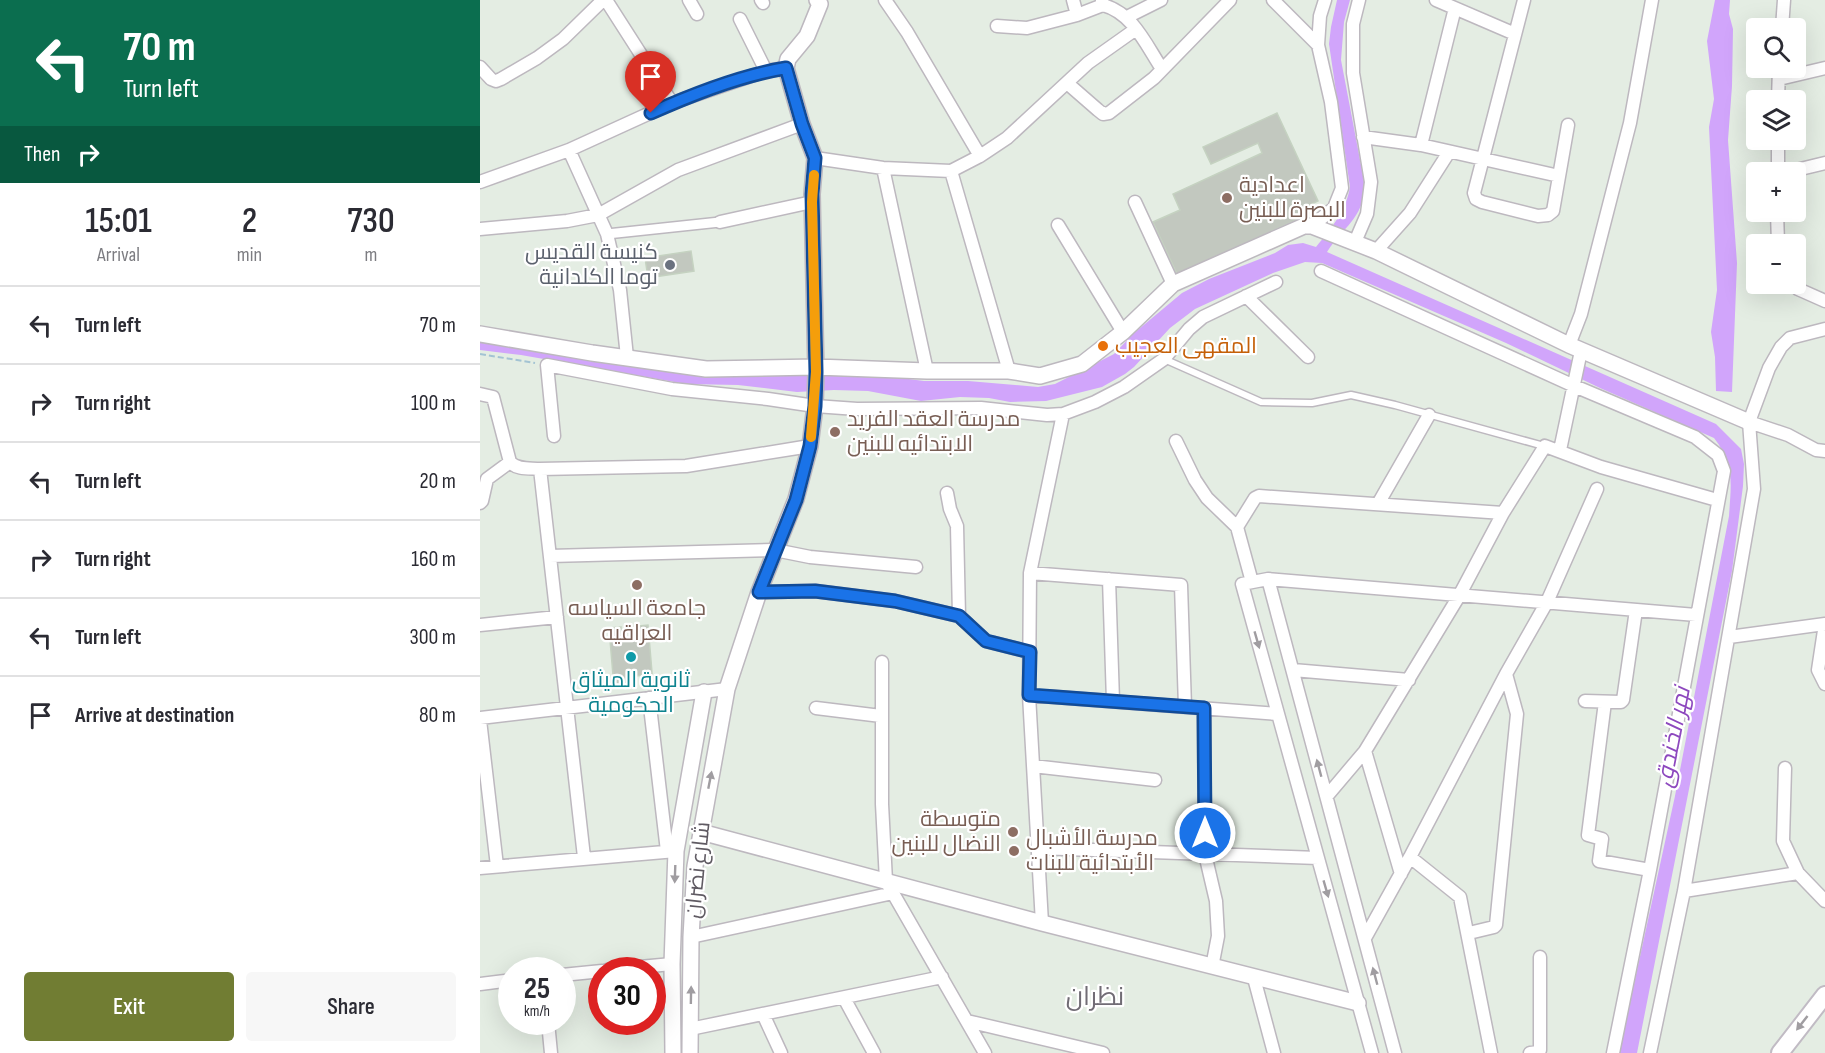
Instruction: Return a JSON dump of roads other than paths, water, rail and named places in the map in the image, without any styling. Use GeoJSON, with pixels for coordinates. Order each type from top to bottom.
{"type":"FeatureCollection","features":[{"type":"Feature","properties":{"kind":"main road"},"geometry":{"type":"LineString","coordinates":[[1780,1053],[1825,995]]}},
{"type":"Feature","properties":{"kind":"street"},"geometry":{"type":"LineString","coordinates":[[480,67],[491,79],[496,81],[501,79],[537,58],[563,39],[604,0],[672,103]]}},
{"type":"Feature","properties":{"kind":"street"},"geometry":{"type":"LineString","coordinates":[[689,0],[697,14]]}},
{"type":"Feature","properties":{"kind":"street"},"geometry":{"type":"LineString","coordinates":[[885,0],[907,32],[980,156]]}},
{"type":"Feature","properties":{"kind":"street"},"geometry":{"type":"LineString","coordinates":[[1073,0],[1077,15]]}},
{"type":"Feature","properties":{"kind":"street"},"geometry":{"type":"LineString","coordinates":[[1127,17],[1161,0]]}},
{"type":"Feature","properties":{"kind":"street"},"geometry":{"type":"LineString","coordinates":[[1067,83],[1103,114],[1109,113],[1154,78],[1230,0]]}},
{"type":"Feature","properties":{"kind":"street"},"geometry":{"type":"LineString","coordinates":[[1273,0],[1318,45]]}},
{"type":"Feature","properties":{"kind":"street"},"geometry":{"type":"LineString","coordinates":[[1317,228],[1334,208],[1342,188],[1331,102],[1318,45],[1320,16],[1325,0]]}},
{"type":"Feature","properties":{"kind":"street"},"geometry":{"type":"LineString","coordinates":[[1348,240],[1367,214],[1371,182],[1356,95],[1352,46],[1353,24],[1359,0]]}},
{"type":"Feature","properties":{"kind":"street"},"geometry":{"type":"LineString","coordinates":[[1436,0],[1515,34]]}},
{"type":"Feature","properties":{"kind":"street"},"geometry":{"type":"LineString","coordinates":[[1524,0],[1474,193],[1476,199],[1538,216],[1548,215],[1553,211],[1568,125]]}},
{"type":"Feature","properties":{"kind":"street"},"geometry":{"type":"LineString","coordinates":[[1560,450],[1573,383],[1581,314],[1630,123],[1652,0]]}},
{"type":"Feature","properties":{"kind":"street"},"geometry":{"type":"LineString","coordinates":[[1783,18],[1784,0]]}},
{"type":"Feature","properties":{"kind":"street"},"geometry":{"type":"LineString","coordinates":[[820,1],[807,36],[788,59],[786,68],[802,124],[815,158],[883,168],[951,171],[980,156],[1007,138],[1088,63],[1136,29]]}},
{"type":"Feature","properties":{"kind":"street"},"geometry":{"type":"LineString","coordinates":[[997,26],[1027,28],[1077,15],[1102,2],[1116,8],[1127,17],[1162,69]]}},
{"type":"Feature","properties":{"kind":"street"},"geometry":{"type":"LineString","coordinates":[[1421,145],[1455,8]]}},
{"type":"Feature","properties":{"kind":"street"},"geometry":{"type":"LineString","coordinates":[[740,19],[766,71]]}},
{"type":"Feature","properties":{"kind":"street"},"geometry":{"type":"LineString","coordinates":[[480,182],[569,150],[672,103],[766,71],[786,68]]}},
{"type":"Feature","properties":{"kind":"street"},"geometry":{"type":"LineString","coordinates":[[1806,70],[1825,68]]}},
{"type":"Feature","properties":{"kind":"street"},"geometry":{"type":"LineString","coordinates":[[480,229],[567,221],[598,214],[678,170],[802,124]]}},
{"type":"Feature","properties":{"kind":"street"},"geometry":{"type":"LineString","coordinates":[[1363,136],[1421,145],[1559,176]]}},
{"type":"Feature","properties":{"kind":"street"},"geometry":{"type":"LineString","coordinates":[[569,150],[607,234],[620,290],[627,357]]}},
{"type":"Feature","properties":{"kind":"street"},"geometry":{"type":"LineString","coordinates":[[1376,250],[1410,213],[1449,152]]}},
{"type":"Feature","properties":{"kind":"street","name":"شارع نضران"},"geometry":{"type":"LineString","coordinates":[[690,1053],[691,938],[695,866],[728,689],[759,592],[796,500],[810,446],[816,369],[812,202],[815,158]]}},
{"type":"Feature","properties":{"kind":"street"},"geometry":{"type":"LineString","coordinates":[[1806,168],[1825,163]]}},
{"type":"Feature","properties":{"kind":"street"},"geometry":{"type":"LineString","coordinates":[[883,168],[927,371]]}},
{"type":"Feature","properties":{"kind":"street"},"geometry":{"type":"LineString","coordinates":[[951,171],[1009,371]]}},
{"type":"Feature","properties":{"kind":"street"},"geometry":{"type":"LineString","coordinates":[[607,234],[720,222],[812,202]]}},
{"type":"Feature","properties":{"kind":"street"},"geometry":{"type":"LineString","coordinates":[[1134,202],[1173,284]]}},
{"type":"Feature","properties":{"kind":"street"},"geometry":{"type":"LineString","coordinates":[[1058,225],[1125,334]]}},
{"type":"Feature","properties":{"kind":"street"},"geometry":{"type":"LineString","coordinates":[[480,334],[706,369],[1009,371],[1040,376],[1083,364],[1125,334],[1173,284],[1304,226],[1317,228],[1376,250],[1577,351],[1749,422],[1788,435],[1816,450],[1825,451]]}},
{"type":"Feature","properties":{"kind":"street"},"geometry":{"type":"LineString","coordinates":[[1321,271],[1695,437],[1718,455],[1724,471],[1650,870],[1613,1053]]}},
{"type":"Feature","properties":{"kind":"street"},"geometry":{"type":"LineString","coordinates":[[554,436],[547,365],[672,389],[867,409],[981,408],[1047,415],[1063,414],[1095,402],[1124,387],[1158,361],[1203,317],[1276,282]]}},
{"type":"Feature","properties":{"kind":"street"},"geometry":{"type":"LineString","coordinates":[[1806,293],[1825,301]]}},
{"type":"Feature","properties":{"kind":"street"},"geometry":{"type":"LineString","coordinates":[[1246,296],[1308,357]]}},
{"type":"Feature","properties":{"kind":"street"},"geometry":{"type":"LineString","coordinates":[[1650,1053],[1684,891],[1754,489],[1749,422],[1768,368],[1781,347],[1790,338],[1825,329]]}},
{"type":"Feature","properties":{"kind":"street"},"geometry":{"type":"LineString","coordinates":[[480,394],[493,397],[510,462],[519,468],[686,466],[810,446]]}},
{"type":"Feature","properties":{"kind":"street"},"geometry":{"type":"LineString","coordinates":[[1042,923],[1029,695],[1030,573],[1063,414]]}},
{"type":"Feature","properties":{"kind":"street"},"geometry":{"type":"LineString","coordinates":[[1378,504],[1429,415]]}},
{"type":"Feature","properties":{"kind":"street"},"geometry":{"type":"LineString","coordinates":[[1176,441],[1195,480],[1207,498],[1237,527],[1247,583],[1278,714],[1372,1053]]}},
{"type":"Feature","properties":{"kind":"street"},"geometry":{"type":"LineString","coordinates":[[1327,796],[1365,751],[1459,596],[1503,513],[1545,446],[1601,467],[1717,500]]}},
{"type":"Feature","properties":{"kind":"street"},"geometry":{"type":"LineString","coordinates":[[480,503],[487,479],[510,462]]}},
{"type":"Feature","properties":{"kind":"street"},"geometry":{"type":"LineString","coordinates":[[540,469],[584,857]]}},
{"type":"Feature","properties":{"kind":"street"},"geometry":{"type":"LineString","coordinates":[[1365,938],[1547,602],[1597,489]]}},
{"type":"Feature","properties":{"kind":"street"},"geometry":{"type":"LineString","coordinates":[[947,494],[957,526],[959,616]]}},
{"type":"Feature","properties":{"kind":"street"},"geometry":{"type":"LineString","coordinates":[[1237,527],[1255,498],[1259,496],[1503,513]]}},
{"type":"Feature","properties":{"kind":"street"},"geometry":{"type":"LineString","coordinates":[[550,556],[775,550],[916,567]]}},
{"type":"Feature","properties":{"kind":"street"},"geometry":{"type":"LineString","coordinates":[[1030,573],[1180,585],[1185,707]]}},
{"type":"Feature","properties":{"kind":"street"},"geometry":{"type":"LineString","coordinates":[[1109,579],[1113,701]]}},
{"type":"Feature","properties":{"kind":"street"},"geometry":{"type":"LineString","coordinates":[[1247,583],[1268,579],[1696,615]]}},
{"type":"Feature","properties":{"kind":"street"},"geometry":{"type":"LineString","coordinates":[[1268,579],[1395,1053]]}},
{"type":"Feature","properties":{"kind":"street"},"geometry":{"type":"LineString","coordinates":[[759,592],[815,591],[895,601],[959,616],[986,641],[1030,652]]}},
{"type":"Feature","properties":{"kind":"street"},"geometry":{"type":"LineString","coordinates":[[1585,701],[1621,702],[1623,700],[1636,610]]}},
{"type":"Feature","properties":{"kind":"street"},"geometry":{"type":"LineString","coordinates":[[480,625],[557,617]]}},
{"type":"Feature","properties":{"kind":"street"},"geometry":{"type":"LineString","coordinates":[[1729,637],[1825,624],[1818,670],[1825,684]]}},
{"type":"Feature","properties":{"kind":"street"},"geometry":{"type":"LineString","coordinates":[[882,662],[880,716],[890,887],[986,1053]]}},
{"type":"Feature","properties":{"kind":"street"},"geometry":{"type":"LineString","coordinates":[[1293,670],[1409,680]]}},
{"type":"Feature","properties":{"kind":"street"},"geometry":{"type":"LineString","coordinates":[[1469,933],[1496,925],[1517,714],[1506,674]]}},
{"type":"Feature","properties":{"kind":"street"},"geometry":{"type":"LineString","coordinates":[[497,866],[480,719],[728,689]]}},
{"type":"Feature","properties":{"kind":"street","name":"شارع نضران"},"geometry":{"type":"LineString","coordinates":[[673,1053],[672,851],[704,692]]}},
{"type":"Feature","properties":{"kind":"street"},"geometry":{"type":"LineString","coordinates":[[1029,695],[1278,714]]}},
{"type":"Feature","properties":{"kind":"street"},"geometry":{"type":"LineString","coordinates":[[480,868],[672,851],[649,698]]}},
{"type":"Feature","properties":{"kind":"street"},"geometry":{"type":"LineString","coordinates":[[1605,702],[1588,836],[1602,839],[1599,861],[1650,870]]}},
{"type":"Feature","properties":{"kind":"street"},"geometry":{"type":"LineString","coordinates":[[816,708],[880,716]]}},
{"type":"Feature","properties":{"kind":"street"},"geometry":{"type":"LineString","coordinates":[[1204,708],[1205,854],[1216,902],[1218,936],[1212,967]]}},
{"type":"Feature","properties":{"kind":"street"},"geometry":{"type":"LineString","coordinates":[[1365,751],[1401,874]]}},
{"type":"Feature","properties":{"kind":"street"},"geometry":{"type":"LineString","coordinates":[[1033,766],[1155,780]]}},
{"type":"Feature","properties":{"kind":"street"},"geometry":{"type":"LineString","coordinates":[[1785,768],[1784,841],[1798,873],[1825,901]]}},
{"type":"Feature","properties":{"kind":"street"},"geometry":{"type":"LineString","coordinates":[[701,832],[890,887],[1042,923],[1254,978],[1358,1003],[1381,997]]}},
{"type":"Feature","properties":{"kind":"street"},"geometry":{"type":"LineString","coordinates":[[1037,848],[1318,858]]}},
{"type":"Feature","properties":{"kind":"street"},"geometry":{"type":"LineString","coordinates":[[1410,857],[1459,895],[1469,933],[1491,1053]]}},
{"type":"Feature","properties":{"kind":"street"},"geometry":{"type":"LineString","coordinates":[[1684,891],[1798,873]]}},
{"type":"Feature","properties":{"kind":"street"},"geometry":{"type":"LineString","coordinates":[[691,938],[890,887]]}},
{"type":"Feature","properties":{"kind":"street"},"geometry":{"type":"LineString","coordinates":[[1530,1053],[1540,1050],[1540,957]]}},
{"type":"Feature","properties":{"kind":"street"},"geometry":{"type":"LineString","coordinates":[[666,965],[691,962]]}},
{"type":"Feature","properties":{"kind":"street"},"geometry":{"type":"LineString","coordinates":[[690,1029],[942,977]]}},
{"type":"Feature","properties":{"kind":"street"},"geometry":{"type":"LineString","coordinates":[[1254,978],[1274,1053]]}},
{"type":"Feature","properties":{"kind":"street"},"geometry":{"type":"LineString","coordinates":[[480,984],[498,982]]}},
{"type":"Feature","properties":{"kind":"street"},"geometry":{"type":"LineString","coordinates":[[844,998],[874,1053]]}},
{"type":"Feature","properties":{"kind":"street"},"geometry":{"type":"LineString","coordinates":[[763,1014],[781,1053]]}},
{"type":"Feature","properties":{"kind":"street"},"geometry":{"type":"LineString","coordinates":[[967,1021],[1098,1052]]}},
{"type":"Feature","properties":{"kind":"street"},"geometry":{"type":"LineString","coordinates":[[549,1035],[551,1053]]}},
{"type":"Feature","properties":{"kind":"lane"},"geometry":{"type":"LineString","coordinates":[[1158,361],[1261,402],[1312,404],[1352,395],[1545,446]]}},
{"type":"Feature","properties":{"kind":"place","name":"اعدادية البصرة للبنين"},"geometry":{"type":"Point","coordinates":[1227,198]}},
{"type":"Feature","properties":{"kind":"place","name":"كنيسة القديس توما الكلدانية"},"geometry":{"type":"Point","coordinates":[670,265]}},
{"type":"Feature","properties":{"kind":"place","name":"المقهى العجيب"},"geometry":{"type":"Point","coordinates":[1103,346]}},
{"type":"Feature","properties":{"kind":"place","name":"مدرسة العقد الفريد الابتدائيه للبنين"},"geometry":{"type":"Point","coordinates":[835,432]}},
{"type":"Feature","properties":{"kind":"place","name":"جامعة السياسه العراقيه"},"geometry":{"type":"Point","coordinates":[637,585]}},
{"type":"Feature","properties":{"kind":"place","name":"ثانوية الميثاق الحكومية"},"geometry":{"type":"Point","coordinates":[631,657]}},
{"type":"Feature","properties":{"kind":"place","name":"متوسطة النضال للبنين"},"geometry":{"type":"Point","coordinates":[1013,832]}},
{"type":"Feature","properties":{"kind":"place","name":"مدرسة الأشبال الأبتدائية للبنات"},"geometry":{"type":"Point","coordinates":[1014,851]}},
{"type":"Feature","properties":{"kind":"district","name":"نظران"},"geometry":{"type":"Point","coordinates":[1095,997]}},
{"type":"Feature","properties":{"kind":"water label","name":"نهر الخندق"},"geometry":{"type":"Point","coordinates":[1673,737]}}]}
